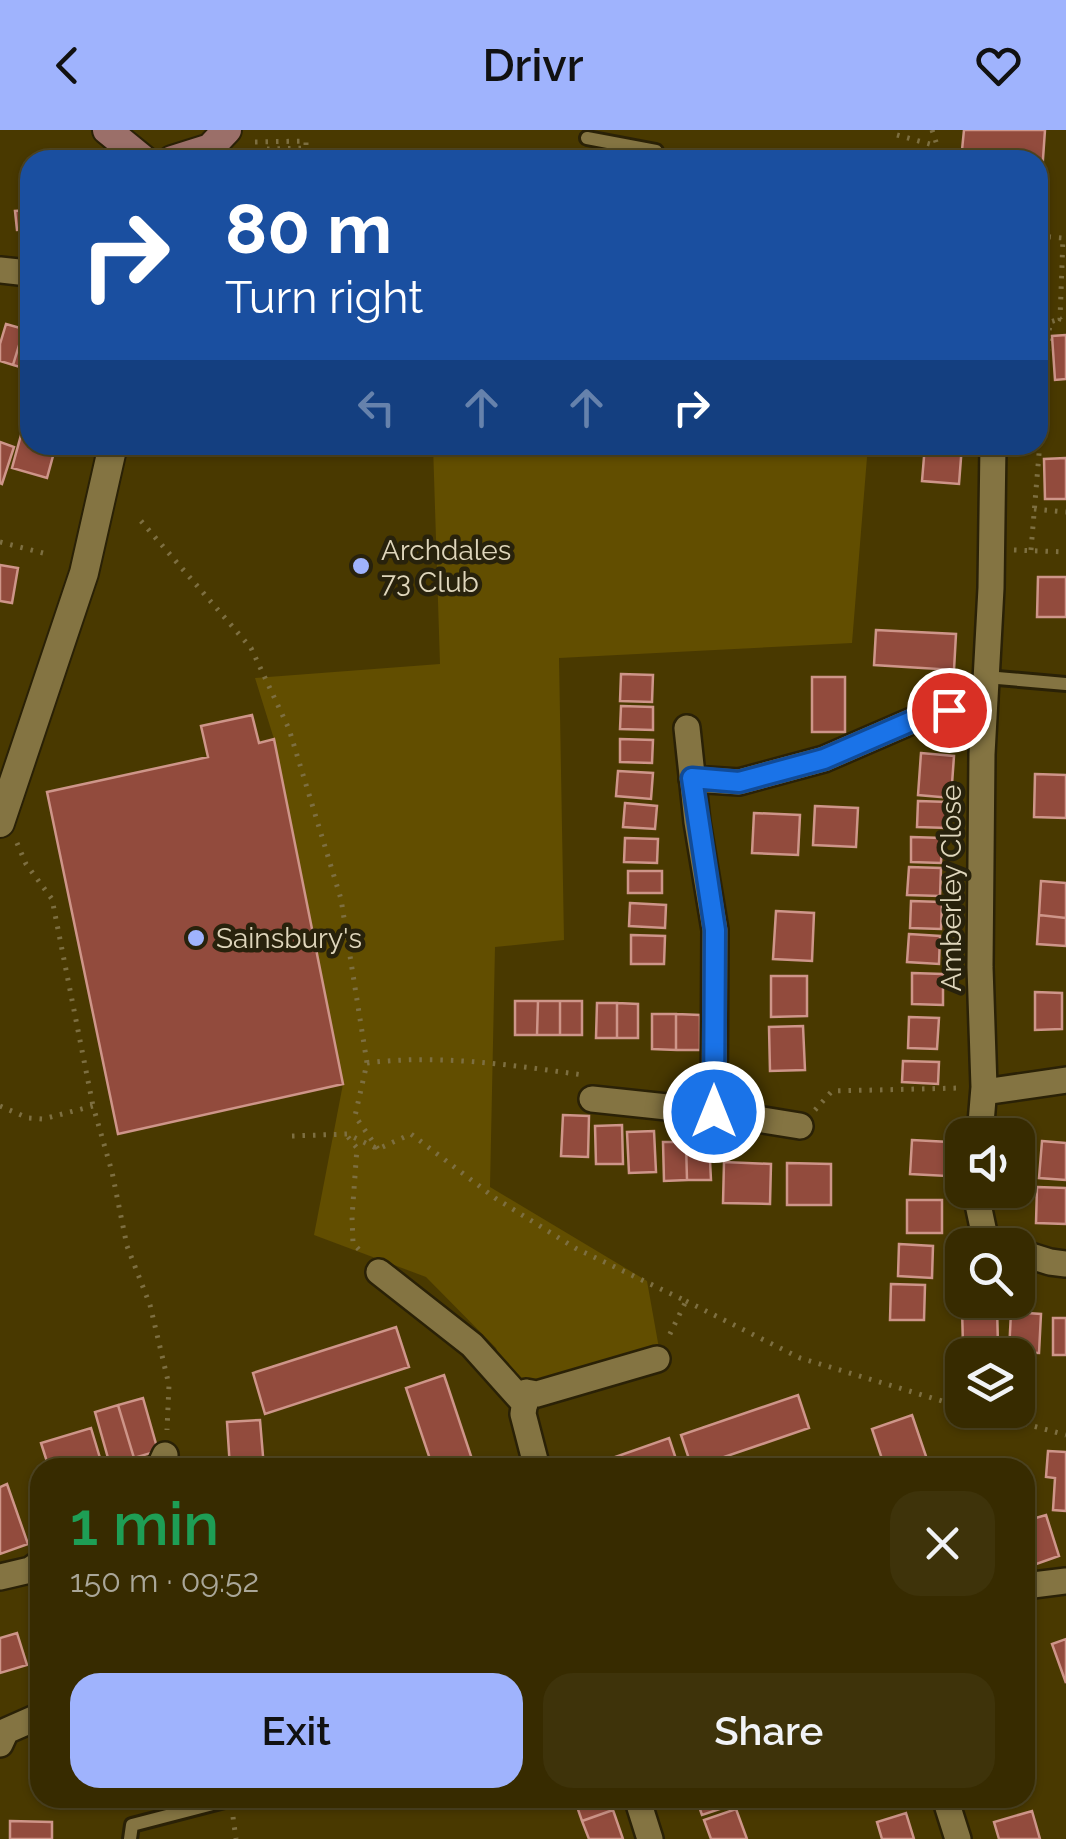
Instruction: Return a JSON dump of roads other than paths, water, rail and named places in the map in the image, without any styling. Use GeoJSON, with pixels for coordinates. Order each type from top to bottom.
{"type":"FeatureCollection","features":[{"type":"Feature","properties":{"kind":"main road"},"geometry":{"type":"LineString","coordinates":[[110,131],[132,150]]}},
{"type":"Feature","properties":{"kind":"street"},"geometry":{"type":"LineString","coordinates":[[2,818],[84,573],[111,455]]}},
{"type":"Feature","properties":{"kind":"street","name":"Amberley Close"},"geometry":{"type":"LineString","coordinates":[[982,1118],[982,754],[993,455]]}},
{"type":"Feature","properties":{"kind":"street"},"geometry":{"type":"LineString","coordinates":[[692,778],[739,782],[824,759],[986,688]]}},
{"type":"Feature","properties":{"kind":"street"},"geometry":{"type":"LineString","coordinates":[[687,728],[715,930],[714,1112]]}},
{"type":"Feature","properties":{"kind":"street"},"geometry":{"type":"LineString","coordinates":[[984,1090],[1066,1080]]}},
{"type":"Feature","properties":{"kind":"street"},"geometry":{"type":"LineString","coordinates":[[592,1098],[800,1126]]}},
{"type":"Feature","properties":{"kind":"street"},"geometry":{"type":"LineString","coordinates":[[1035,1257],[1066,1264]]}},
{"type":"Feature","properties":{"kind":"street"},"geometry":{"type":"LineString","coordinates":[[379,1272],[472,1345],[525,1404]]}},
{"type":"Feature","properties":{"kind":"street"},"geometry":{"type":"LineString","coordinates":[[534,1458],[523,1414],[526,1392],[536,1394],[657,1359]]}},
{"type":"Feature","properties":{"kind":"street"},"geometry":{"type":"LineString","coordinates":[[0,1577],[30,1570]]}},
{"type":"Feature","properties":{"kind":"street"},"geometry":{"type":"LineString","coordinates":[[1035,1585],[1066,1581]]}},
{"type":"Feature","properties":{"kind":"street"},"geometry":{"type":"LineString","coordinates":[[0,1744],[6,1731],[30,1720]]}},
{"type":"Feature","properties":{"kind":"street"},"geometry":{"type":"LineString","coordinates":[[640,1808],[650,1839]]}},
{"type":"Feature","properties":{"kind":"street"},"geometry":{"type":"LineString","coordinates":[[948,1808],[958,1839]]}},
{"type":"Feature","properties":{"kind":"lane"},"geometry":{"type":"LineString","coordinates":[[587,138],[651,150]]}},
{"type":"Feature","properties":{"kind":"lane"},"geometry":{"type":"LineString","coordinates":[[986,688],[1066,684]]}},
{"type":"Feature","properties":{"kind":"lane"},"geometry":{"type":"LineString","coordinates":[[130,1839],[132,1825],[197,1808]]}},
{"type":"Feature","properties":{"kind":"place","name":"Archdales 73 Club"},"geometry":{"type":"Point","coordinates":[361,566]}},
{"type":"Feature","properties":{"kind":"place","name":"Sainsbury's"},"geometry":{"type":"Point","coordinates":[196,938]}}]}
